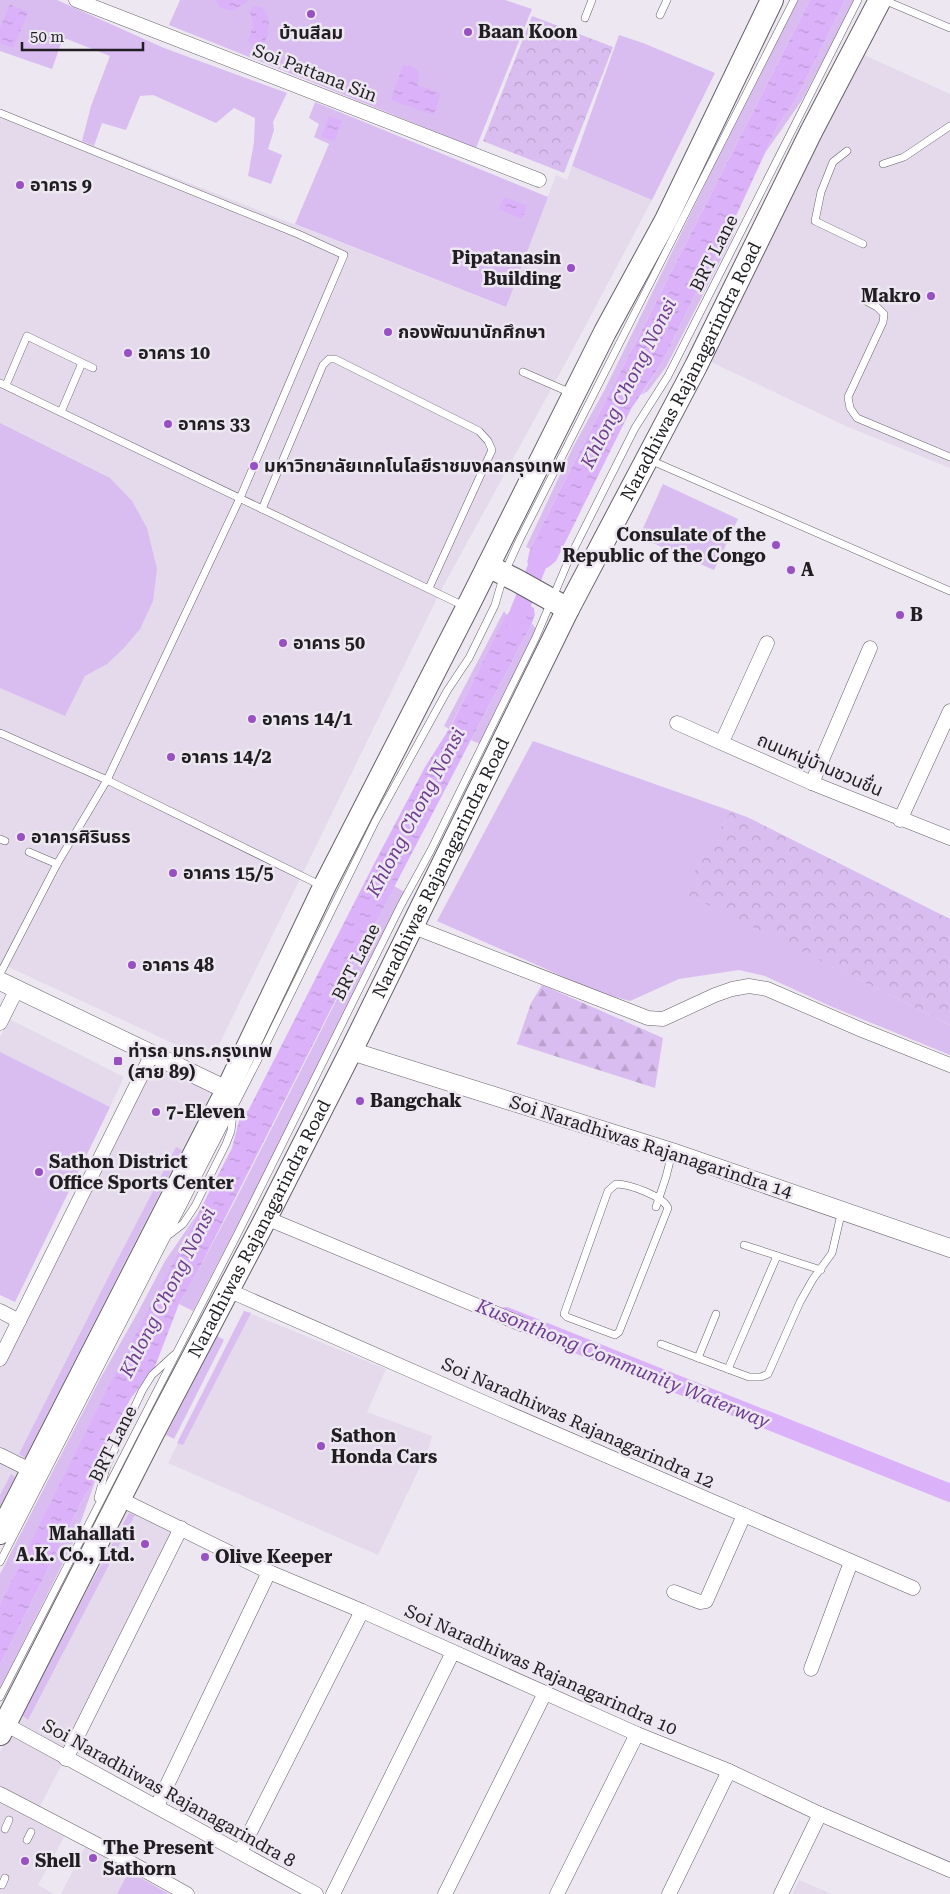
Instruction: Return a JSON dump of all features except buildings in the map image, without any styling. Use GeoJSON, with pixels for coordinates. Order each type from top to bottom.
{"type":"FeatureCollection","features":[{"type":"Feature","properties":{"kind":"main road"},"geometry":{"type":"LineString","coordinates":[[0,1533],[230,1098],[324,887],[467,608],[503,573],[573,395],[666,220],[772,0]]}},
{"type":"Feature","properties":{"kind":"main road","name":"Naradhiwas Rajanagarindra Road"},"geometry":{"type":"LineString","coordinates":[[2,1729],[120,1499],[230,1291],[412,926],[552,601],[647,458],[696,366],[811,132],[882,0]]}},
{"type":"Feature","properties":{"kind":"main road"},"geometry":{"type":"LineString","coordinates":[[503,573],[552,601]]}},
{"type":"Feature","properties":{"kind":"street","name":"Soi Pattana Sin"},"geometry":{"type":"LineString","coordinates":[[76,0],[540,180]]}},
{"type":"Feature","properties":{"kind":"street"},"geometry":{"type":"LineString","coordinates":[[722,742],[767,643]]}},
{"type":"Feature","properties":{"kind":"street"},"geometry":{"type":"LineString","coordinates":[[812,783],[870,648]]}},
{"type":"Feature","properties":{"kind":"street"},"geometry":{"type":"LineString","coordinates":[[900,820],[950,711]]}},
{"type":"Feature","properties":{"kind":"street","name":"ถนนหมู่บ้านชวนชื่น"},"geometry":{"type":"LineString","coordinates":[[677,722],[812,783],[900,820],[950,838]]}},
{"type":"Feature","properties":{"kind":"street"},"geometry":{"type":"LineString","coordinates":[[412,926],[648,1018],[662,1019],[732,989],[749,986],[767,990],[950,1065]]}},
{"type":"Feature","properties":{"kind":"street"},"geometry":{"type":"LineString","coordinates":[[0,981],[152,1054],[230,1098]]}},
{"type":"Feature","properties":{"kind":"street"},"geometry":{"type":"LineString","coordinates":[[0,1023],[17,988]]}},
{"type":"Feature","properties":{"kind":"street","name":"Soi Naradhiwas Rajanagarindra 14"},"geometry":{"type":"LineString","coordinates":[[351,1051],[672,1152],[950,1248]]}},
{"type":"Feature","properties":{"kind":"street"},"geometry":{"type":"LineString","coordinates":[[0,1359],[152,1054]]}},
{"type":"Feature","properties":{"kind":"street"},"geometry":{"type":"LineString","coordinates":[[266,1218],[521,1324]]}},
{"type":"Feature","properties":{"kind":"street","name":"Soi Naradhiwas Rajanagarindra 12"},"geometry":{"type":"LineString","coordinates":[[230,1291],[913,1588]]}},
{"type":"Feature","properties":{"kind":"street"},"geometry":{"type":"LineString","coordinates":[[0,1311],[20,1321]]}},
{"type":"Feature","properties":{"kind":"street"},"geometry":{"type":"LineString","coordinates":[[0,1455],[32,1471]]}},
{"type":"Feature","properties":{"kind":"street","name":"Soi Naradhiwas Rajanagarindra 10"},"geometry":{"type":"LineString","coordinates":[[120,1499],[269,1572],[362,1611],[637,1734],[729,1772],[820,1814],[950,1870]]}},
{"type":"Feature","properties":{"kind":"street"},"geometry":{"type":"LineString","coordinates":[[674,1592],[700,1602],[706,1601],[744,1515]]}},
{"type":"Feature","properties":{"kind":"street"},"geometry":{"type":"LineString","coordinates":[[66,1759],[182,1528]]}},
{"type":"Feature","properties":{"kind":"street"},"geometry":{"type":"LineString","coordinates":[[811,1669],[851,1562]]}},
{"type":"Feature","properties":{"kind":"street"},"geometry":{"type":"LineString","coordinates":[[157,1806],[269,1572]]}},
{"type":"Feature","properties":{"kind":"street"},"geometry":{"type":"LineString","coordinates":[[240,1852],[362,1611]]}},
{"type":"Feature","properties":{"kind":"street"},"geometry":{"type":"LineString","coordinates":[[333,1894],[453,1652]]}},
{"type":"Feature","properties":{"kind":"street"},"geometry":{"type":"LineString","coordinates":[[445,1894],[545,1693]]}},
{"type":"Feature","properties":{"kind":"street","name":"Soi Naradhiwas Rajanagarindra 8"},"geometry":{"type":"LineString","coordinates":[[2,1729],[66,1759],[157,1806],[316,1894]]}},
{"type":"Feature","properties":{"kind":"street"},"geometry":{"type":"LineString","coordinates":[[557,1894],[637,1734]]}},
{"type":"Feature","properties":{"kind":"street"},"geometry":{"type":"LineString","coordinates":[[669,1894],[729,1772]]}},
{"type":"Feature","properties":{"kind":"street"},"geometry":{"type":"LineString","coordinates":[[0,1794],[187,1894]]}},
{"type":"Feature","properties":{"kind":"street"},"geometry":{"type":"LineString","coordinates":[[780,1894],[820,1814]]}},
{"type":"Feature","properties":{"kind":"lane"},"geometry":{"type":"LineString","coordinates":[[584,18],[592,0]]}},
{"type":"Feature","properties":{"kind":"lane"},"geometry":{"type":"LineString","coordinates":[[660,15],[667,0]]}},
{"type":"Feature","properties":{"kind":"lane"},"geometry":{"type":"LineString","coordinates":[[0,1562],[168,1235],[230,1098],[375,822],[447,691],[469,658],[495,605],[503,573],[794,0]]}},
{"type":"Feature","properties":{"kind":"lane","name":"BRT Lane"},"geometry":{"type":"LineString","coordinates":[[0,1697],[237,1235],[397,914],[432,850],[536,637],[570,557],[635,428],[672,367],[858,0]]}},
{"type":"Feature","properties":{"kind":"lane"},"geometry":{"type":"LineString","coordinates":[[882,0],[950,28]]}},
{"type":"Feature","properties":{"kind":"lane"},"geometry":{"type":"LineString","coordinates":[[0,113],[298,234],[344,255],[240,498],[107,780],[57,864],[0,974]]}},
{"type":"Feature","properties":{"kind":"lane"},"geometry":{"type":"LineString","coordinates":[[883,164],[904,157],[950,126]]}},
{"type":"Feature","properties":{"kind":"lane"},"geometry":{"type":"LineString","coordinates":[[847,151],[833,162],[821,192],[815,221],[863,244]]}},
{"type":"Feature","properties":{"kind":"lane"},"geometry":{"type":"LineString","coordinates":[[866,301],[877,307],[884,314],[883,322],[848,397],[850,408],[858,418],[950,457]]}},
{"type":"Feature","properties":{"kind":"lane"},"geometry":{"type":"LineString","coordinates":[[93,368],[27,336],[3,384],[467,608]]}},
{"type":"Feature","properties":{"kind":"lane"},"geometry":{"type":"LineString","coordinates":[[262,509],[323,365],[329,359],[335,359],[479,430],[488,441],[492,450],[429,588]]}},
{"type":"Feature","properties":{"kind":"lane"},"geometry":{"type":"LineString","coordinates":[[62,412],[82,363]]}},
{"type":"Feature","properties":{"kind":"lane"},"geometry":{"type":"LineString","coordinates":[[523,372],[573,395]]}},
{"type":"Feature","properties":{"kind":"lane"},"geometry":{"type":"LineString","coordinates":[[647,458],[950,591]]}},
{"type":"Feature","properties":{"kind":"lane"},"geometry":{"type":"LineString","coordinates":[[0,733],[107,780],[324,887]]}},
{"type":"Feature","properties":{"kind":"lane"},"geometry":{"type":"LineString","coordinates":[[29,852],[57,864]]}},
{"type":"Feature","properties":{"kind":"lane"},"geometry":{"type":"LineString","coordinates":[[656,1207],[672,1152]]}},
{"type":"Feature","properties":{"kind":"lane"},"geometry":{"type":"LineString","coordinates":[[620,1184],[660,1198],[666,1203],[668,1211],[618,1334],[613,1335],[566,1316],[564,1312],[609,1189],[620,1184]]}},
{"type":"Feature","properties":{"kind":"lane"},"geometry":{"type":"LineString","coordinates":[[661,1344],[749,1377],[761,1377],[768,1374],[800,1302],[813,1278],[832,1254],[842,1210]]}},
{"type":"Feature","properties":{"kind":"lane"},"geometry":{"type":"LineString","coordinates":[[744,1245],[821,1270]]}},
{"type":"Feature","properties":{"kind":"lane"},"geometry":{"type":"LineString","coordinates":[[728,1369],[777,1256]]}},
{"type":"Feature","properties":{"kind":"lane"},"geometry":{"type":"LineString","coordinates":[[698,1358],[716,1314]]}},
{"type":"Feature","properties":{"kind":"lane"},"geometry":{"type":"LineString","coordinates":[[94,1512],[106,1468],[142,1390],[152,1375],[178,1351]]}},
{"type":"Feature","properties":{"kind":"lane"},"geometry":{"type":"LineString","coordinates":[[5,1829],[9,1820]]}},
{"type":"Feature","properties":{"kind":"lane"},"geometry":{"type":"LineString","coordinates":[[27,1840],[31,1832]]}},
{"type":"Feature","properties":{"kind":"shaded area"},"geometry":{"type":"Polygon","coordinates":[[[862,54],[950,94],[950,468],[848,427],[707,360],[862,54]]]}},
{"type":"Feature","properties":{"kind":"shaded area","name":"มหาวิทยาลัยเทคโนโลยีราชมงคลกรุงเทพ"},"geometry":{"type":"Polygon","coordinates":[[[0,109],[505,307],[556,175],[567,180],[572,166],[652,200],[439,594],[211,1061],[0,963],[0,109]]]}},
{"type":"Feature","properties":{"kind":"shaded area"},"geometry":{"type":"Polygon","coordinates":[[[9,1019],[124,1077],[110,1107],[0,1052],[0,1037],[9,1019]]]}},
{"type":"Feature","properties":{"kind":"shaded area"},"geometry":{"type":"Polygon","coordinates":[[[144,1057],[212,1091],[0,1506],[0,1354],[144,1057]]]}},
{"type":"Feature","properties":{"kind":"shaded area","name":"Sathon Honda Cars"},"geometry":{"type":"Polygon","coordinates":[[[244,1311],[386,1369],[367,1412],[432,1436],[429,1448],[378,1555],[168,1463],[244,1311]]]}},
{"type":"Feature","properties":{"kind":"shaded area"},"geometry":{"type":"Polygon","coordinates":[[[127,1506],[177,1528],[39,1808],[0,1786],[0,1752],[127,1506]]]}},
{"type":"Feature","properties":{"kind":"shaded area","name":"Shell"},"geometry":{"type":"Polygon","coordinates":[[[0,1801],[64,1837],[38,1885],[54,1894],[0,1894],[0,1801]]]}},
{"type":"Feature","properties":{"kind":"shaded area","name":"The Present Sathorn"},"geometry":{"type":"Polygon","coordinates":[[[86,1845],[129,1871],[117,1894],[61,1894],[86,1845]]]}},
{"type":"Feature","properties":{"kind":"shaded area"},"geometry":{"type":"Polygon","coordinates":[[[799,1880],[832,1894],[792,1894],[799,1880]]]}},
{"type":"Feature","properties":{"kind":"green space"},"geometry":{"type":"Polygon","coordinates":[[[0,0],[57,0],[164,48],[287,93],[273,122],[274,130],[268,149],[282,155],[271,184],[248,176],[254,142],[255,118],[234,108],[216,123],[153,95],[140,96],[126,130],[102,123],[94,146],[82,141],[91,106],[110,56],[67,39],[62,41],[52,69],[0,51],[0,0]]]}},
{"type":"Feature","properties":{"kind":"green space"},"geometry":{"type":"Polygon","coordinates":[[[180,0],[505,0],[532,9],[476,148],[169,25],[180,0]]]}},
{"type":"Feature","properties":{"kind":"green space"},"geometry":{"type":"Polygon","coordinates":[[[798,0],[810,0],[530,549],[526,547],[573,447],[605,389],[798,0]]]}},
{"type":"Feature","properties":{"kind":"green space"},"geometry":{"type":"Polygon","coordinates":[[[845,0],[855,0],[802,100],[765,153],[777,127],[796,99],[845,0]]]}},
{"type":"Feature","properties":{"kind":"green space"},"geometry":{"type":"Polygon","coordinates":[[[532,16],[613,47],[564,173],[483,141],[532,16]]]}},
{"type":"Feature","properties":{"kind":"green space"},"geometry":{"type":"Polygon","coordinates":[[[619,35],[715,73],[652,200],[572,166],[619,35]]]}},
{"type":"Feature","properties":{"kind":"green space"},"geometry":{"type":"Polygon","coordinates":[[[315,102],[548,197],[506,307],[295,224],[329,144],[314,137],[319,124],[309,118],[315,102]]]}},
{"type":"Feature","properties":{"kind":"green space"},"geometry":{"type":"Polygon","coordinates":[[[735,218],[733,236],[666,367],[648,391],[641,395],[663,361],[697,290],[735,218]]]}},
{"type":"Feature","properties":{"kind":"green space"},"geometry":{"type":"Polygon","coordinates":[[[0,423],[110,478],[132,501],[147,528],[157,569],[153,601],[140,629],[107,664],[85,676],[65,716],[0,688],[0,423]]]}},
{"type":"Feature","properties":{"kind":"green space"},"geometry":{"type":"Polygon","coordinates":[[[663,484],[738,519],[714,570],[639,537],[663,484]]]}},
{"type":"Feature","properties":{"kind":"green space"},"geometry":{"type":"Polygon","coordinates":[[[504,611],[507,615],[449,729],[444,726],[504,611]]]}},
{"type":"Feature","properties":{"kind":"green space"},"geometry":{"type":"Polygon","coordinates":[[[532,623],[536,629],[480,744],[471,740],[532,623]]]}},
{"type":"Feature","properties":{"kind":"green space"},"geometry":{"type":"Polygon","coordinates":[[[533,741],[731,811],[683,892],[950,1025],[950,1055],[830,1006],[765,976],[739,970],[679,979],[630,1001],[600,993],[437,921],[533,741]]]}},
{"type":"Feature","properties":{"kind":"green space"},"geometry":{"type":"Polygon","coordinates":[[[731,811],[747,817],[950,919],[950,1025],[682,892],[731,811]]]}},
{"type":"Feature","properties":{"kind":"green space"},"geometry":{"type":"Polygon","coordinates":[[[394,886],[405,892],[263,1176],[193,1311],[179,1304],[236,1199],[394,886]]]}},
{"type":"Feature","properties":{"kind":"green space"},"geometry":{"type":"Polygon","coordinates":[[[542,985],[663,1038],[655,1088],[517,1044],[531,1003],[542,985]]]}},
{"type":"Feature","properties":{"kind":"green space","name":"Sathon District Office Sports Center"},"geometry":{"type":"Polygon","coordinates":[[[0,1052],[110,1107],[15,1302],[0,1295],[0,1052]]]}},
{"type":"Feature","properties":{"kind":"green space"},"geometry":{"type":"Polygon","coordinates":[[[176,1147],[182,1150],[25,1458],[19,1454],[176,1147]]]}},
{"type":"Feature","properties":{"kind":"green space"},"geometry":{"type":"Polygon","coordinates":[[[198,1213],[0,1604],[0,1574],[100,1379],[165,1261],[198,1213]]]}},
{"type":"Feature","properties":{"kind":"green space"},"geometry":{"type":"Polygon","coordinates":[[[244,1311],[251,1313],[183,1445],[177,1443],[244,1311]]]}},
{"type":"Feature","properties":{"kind":"green space"},"geometry":{"type":"Polygon","coordinates":[[[217,1336],[224,1340],[174,1439],[166,1435],[217,1336]]]}},
{"type":"Feature","properties":{"kind":"green space"},"geometry":{"type":"Polygon","coordinates":[[[11,1474],[15,1477],[0,1506],[0,1495],[11,1474]]]}},
{"type":"Feature","properties":{"kind":"green space"},"geometry":{"type":"Polygon","coordinates":[[[97,1476],[74,1541],[0,1689],[0,1665],[84,1497],[97,1476]]]}},
{"type":"Feature","properties":{"kind":"green space"},"geometry":{"type":"Polygon","coordinates":[[[129,1513],[135,1515],[28,1720],[23,1716],[22,1711],[129,1513]]]}},
{"type":"Feature","properties":{"kind":"green space"},"geometry":{"type":"Polygon","coordinates":[[[129,1871],[169,1894],[117,1894],[129,1871]]]}},
{"type":"Feature","properties":{"kind":"water"},"geometry":{"type":"Polygon","coordinates":[[[215,0],[249,0],[233,11],[221,8],[215,0]]]}},
{"type":"Feature","properties":{"kind":"water"},"geometry":{"type":"Polygon","coordinates":[[[810,0],[845,0],[796,99],[777,127],[735,218],[697,290],[663,361],[631,409],[556,561],[544,569],[531,569],[527,559],[530,549],[810,0]]]}},
{"type":"Feature","properties":{"kind":"water"},"geometry":{"type":"Polygon","coordinates":[[[10,4],[28,12],[13,48],[0,43],[0,28],[10,4]]]}},
{"type":"Feature","properties":{"kind":"water"},"geometry":{"type":"Polygon","coordinates":[[[254,6],[262,7],[269,21],[266,39],[259,48],[252,46],[248,41],[253,26],[250,11],[254,6]]]}},
{"type":"Feature","properties":{"kind":"water"},"geometry":{"type":"Polygon","coordinates":[[[403,65],[418,70],[417,85],[441,93],[434,115],[391,100],[403,65]]]}},
{"type":"Feature","properties":{"kind":"water"},"geometry":{"type":"Polygon","coordinates":[[[329,116],[342,121],[334,141],[321,136],[329,116]]]}},
{"type":"Feature","properties":{"kind":"water"},"geometry":{"type":"Polygon","coordinates":[[[504,197],[527,206],[522,219],[499,209],[504,197]]]}},
{"type":"Feature","properties":{"kind":"water"},"geometry":{"type":"Polygon","coordinates":[[[522,601],[534,608],[535,615],[532,623],[342,987],[197,1273],[179,1304],[154,1369],[131,1398],[110,1436],[97,1476],[84,1497],[0,1665],[0,1604],[110,1384],[232,1148],[242,1109],[248,1111],[425,767],[451,726],[508,611],[515,603],[522,601]]]}},
{"type":"Feature","properties":{"kind":"pier"},"geometry":{"type":"Polygon","coordinates":[[[528,548],[530,549],[527,563],[533,568],[541,571],[547,569],[556,561],[558,562],[548,572],[541,573],[532,570],[525,564],[524,560],[528,548]]]}},
{"type":"Feature","properties":{"kind":"pier"},"geometry":{"type":"Polygon","coordinates":[[[521,598],[536,606],[537,615],[534,626],[532,623],[535,615],[534,608],[528,603],[522,601],[516,603],[507,615],[505,612],[514,601],[521,598]]]}},
{"type":"Feature","properties":{"kind":"waterway","name":"Khlong Chong Nonsi"},"geometry":{"type":"LineString","coordinates":[[515,622],[545,546]]}},
{"type":"Feature","properties":{"kind":"waterway","name":"Kusonthong Community Waterway"},"geometry":{"type":"LineString","coordinates":[[506,1316],[950,1493]]}},
{"type":"Feature","properties":{"kind":"place","name":"บ้านสีลม"},"geometry":{"type":"Point","coordinates":[311,14]}},
{"type":"Feature","properties":{"kind":"place","name":"Baan Koon"},"geometry":{"type":"Point","coordinates":[468,32]}},
{"type":"Feature","properties":{"kind":"place","name":"อาคาร 9"},"geometry":{"type":"Point","coordinates":[20,185]}},
{"type":"Feature","properties":{"kind":"place","name":"Pipatanasin Building"},"geometry":{"type":"Point","coordinates":[571,268]}},
{"type":"Feature","properties":{"kind":"place","name":"Makro"},"geometry":{"type":"Point","coordinates":[931,296]}},
{"type":"Feature","properties":{"kind":"place","name":"กองพัฒนานักศึกษา"},"geometry":{"type":"Point","coordinates":[388,332]}},
{"type":"Feature","properties":{"kind":"place","name":"อาคาร 10"},"geometry":{"type":"Point","coordinates":[128,353]}},
{"type":"Feature","properties":{"kind":"place","name":"อาคาร 33"},"geometry":{"type":"Point","coordinates":[168,424]}},
{"type":"Feature","properties":{"kind":"place","name":"มหาวิทยาลัยเทคโนโลยีราชมงคลกรุงเทพ"},"geometry":{"type":"Point","coordinates":[254,466]}},
{"type":"Feature","properties":{"kind":"place","name":"Consulate of the Republic of the Congo"},"geometry":{"type":"Point","coordinates":[776,545]}},
{"type":"Feature","properties":{"kind":"place","name":"A"},"geometry":{"type":"Point","coordinates":[791,570]}},
{"type":"Feature","properties":{"kind":"place","name":"B"},"geometry":{"type":"Point","coordinates":[900,615]}},
{"type":"Feature","properties":{"kind":"place","name":"อาคาร 50"},"geometry":{"type":"Point","coordinates":[283,643]}},
{"type":"Feature","properties":{"kind":"place","name":"อาคาร 14/1"},"geometry":{"type":"Point","coordinates":[252,719]}},
{"type":"Feature","properties":{"kind":"place","name":"อาคาร 14/2"},"geometry":{"type":"Point","coordinates":[171,757]}},
{"type":"Feature","properties":{"kind":"place","name":"อาคารศิรินธร"},"geometry":{"type":"Point","coordinates":[21,837]}},
{"type":"Feature","properties":{"kind":"place","name":"อาคาร 15/5"},"geometry":{"type":"Point","coordinates":[173,873]}},
{"type":"Feature","properties":{"kind":"place","name":"อาคาร 48"},"geometry":{"type":"Point","coordinates":[132,965]}},
{"type":"Feature","properties":{"kind":"place","name":"ท่ารถ มทร.กรุงเทพ (สาย 89)"},"geometry":{"type":"Point","coordinates":[118,1061]}},
{"type":"Feature","properties":{"kind":"place","name":"Bangchak"},"geometry":{"type":"Point","coordinates":[360,1101]}},
{"type":"Feature","properties":{"kind":"place","name":"7-Eleven"},"geometry":{"type":"Point","coordinates":[156,1112]}},
{"type":"Feature","properties":{"kind":"place","name":"Sathon District Office Sports Center"},"geometry":{"type":"Point","coordinates":[39,1172]}},
{"type":"Feature","properties":{"kind":"place","name":"Sathon Honda Cars"},"geometry":{"type":"Point","coordinates":[321,1446]}},
{"type":"Feature","properties":{"kind":"place","name":"Mahallati A.K. Co., Ltd."},"geometry":{"type":"Point","coordinates":[145,1544]}},
{"type":"Feature","properties":{"kind":"place","name":"Olive Keeper"},"geometry":{"type":"Point","coordinates":[205,1557]}},
{"type":"Feature","properties":{"kind":"place","name":"The Present Sathorn"},"geometry":{"type":"Point","coordinates":[93,1858]}},
{"type":"Feature","properties":{"kind":"place","name":"Shell"},"geometry":{"type":"Point","coordinates":[25,1861]}}]}
